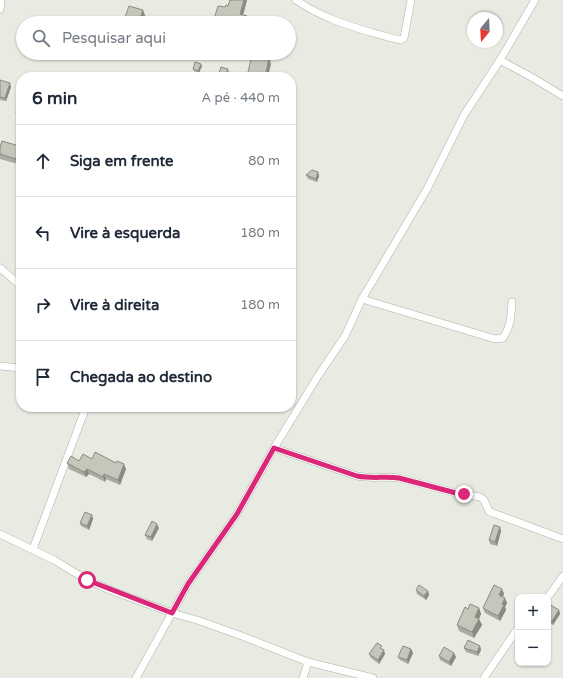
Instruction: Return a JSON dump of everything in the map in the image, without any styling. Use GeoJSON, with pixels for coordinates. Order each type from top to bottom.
{"type":"FeatureCollection","features":[{"type":"Feature","properties":{"kind":"street"},"geometry":{"type":"LineString","coordinates":[[0,10],[1,0]]}},
{"type":"Feature","properties":{"kind":"street"},"geometry":{"type":"LineString","coordinates":[[296,0],[308,9],[326,17],[359,29],[401,40],[404,38],[411,0]]}},
{"type":"Feature","properties":{"kind":"street"},"geometry":{"type":"LineString","coordinates":[[136,678],[188,584],[237,514],[274,448],[318,376],[345,336],[362,299],[427,189],[464,115],[500,60],[535,0]]}},
{"type":"Feature","properties":{"kind":"street"},"geometry":{"type":"LineString","coordinates":[[500,60],[563,96]]}},
{"type":"Feature","properties":{"kind":"street"},"geometry":{"type":"LineString","coordinates":[[0,268],[16,282]]}},
{"type":"Feature","properties":{"kind":"street"},"geometry":{"type":"LineString","coordinates":[[362,299],[495,339],[503,338],[508,330],[511,318],[512,302]]}},
{"type":"Feature","properties":{"kind":"street"},"geometry":{"type":"LineString","coordinates":[[0,366],[16,368]]}},
{"type":"Feature","properties":{"kind":"street"},"geometry":{"type":"LineString","coordinates":[[33,549],[84,412]]}},
{"type":"Feature","properties":{"kind":"street"},"geometry":{"type":"LineString","coordinates":[[274,448],[357,476],[369,478],[399,478],[456,493],[480,497],[484,500],[489,511],[492,513],[563,539]]}},
{"type":"Feature","properties":{"kind":"street"},"geometry":{"type":"LineString","coordinates":[[0,534],[33,549],[87,580],[172,613],[197,620],[308,662],[373,678]]}},
{"type":"Feature","properties":{"kind":"street"},"geometry":{"type":"LineString","coordinates":[[550,594],[563,576]]}},
{"type":"Feature","properties":{"kind":"street"},"geometry":{"type":"LineString","coordinates":[[484,678],[517,630]]}},
{"type":"Feature","properties":{"kind":"street"},"geometry":{"type":"LineString","coordinates":[[303,678],[308,662]]}},
{"type":"Feature","properties":{"kind":"building"},"geometry":{"type":"Polygon","coordinates":[[[230,0],[244,0],[240,14],[247,16],[215,16],[218,6],[228,6],[230,0]]]}},
{"type":"Feature","properties":{"kind":"building"},"geometry":{"type":"Polygon","coordinates":[[[129,6],[143,10],[141,16],[125,16],[129,6]]]}},
{"type":"Feature","properties":{"kind":"building"},"geometry":{"type":"Polygon","coordinates":[[[251,60],[269,60],[266,72],[248,72],[251,60]]]}},
{"type":"Feature","properties":{"kind":"building"},"geometry":{"type":"Polygon","coordinates":[[[195,62],[201,64],[198,71],[193,69],[195,62]]]}},
{"type":"Feature","properties":{"kind":"building"},"geometry":{"type":"Polygon","coordinates":[[[221,67],[228,69],[227,72],[219,72],[221,67]]]}},
{"type":"Feature","properties":{"kind":"building"},"geometry":{"type":"Polygon","coordinates":[[[0,80],[10,83],[5,98],[0,97],[0,80]]]}},
{"type":"Feature","properties":{"kind":"building"},"geometry":{"type":"Polygon","coordinates":[[[2,141],[16,145],[16,159],[0,154],[2,141]]]}},
{"type":"Feature","properties":{"kind":"building"},"geometry":{"type":"Polygon","coordinates":[[[312,170],[318,172],[316,179],[306,175],[312,170]]]}},
{"type":"Feature","properties":{"kind":"building"},"geometry":{"type":"Polygon","coordinates":[[[95,452],[116,463],[117,461],[124,464],[118,480],[104,474],[103,477],[87,469],[84,472],[67,463],[71,456],[79,461],[83,454],[92,459],[95,452]]]}},
{"type":"Feature","properties":{"kind":"building"},"geometry":{"type":"Polygon","coordinates":[[[85,512],[92,515],[87,526],[80,523],[85,512]]]}},
{"type":"Feature","properties":{"kind":"building"},"geometry":{"type":"Polygon","coordinates":[[[152,521],[157,524],[151,537],[145,535],[152,521]]]}},
{"type":"Feature","properties":{"kind":"building"},"geometry":{"type":"Polygon","coordinates":[[[494,525],[500,527],[495,542],[489,540],[494,525]]]}},
{"type":"Feature","properties":{"kind":"building"},"geometry":{"type":"Polygon","coordinates":[[[419,585],[428,591],[424,596],[416,590],[419,585]]]}},
{"type":"Feature","properties":{"kind":"building"},"geometry":{"type":"Polygon","coordinates":[[[494,585],[502,589],[499,595],[505,598],[502,604],[504,605],[498,616],[483,608],[494,585]]]}},
{"type":"Feature","properties":{"kind":"building"},"geometry":{"type":"Polygon","coordinates":[[[470,604],[479,608],[475,617],[479,619],[472,632],[457,625],[465,607],[468,609],[470,604]]]}},
{"type":"Feature","properties":{"kind":"building"},"geometry":{"type":"Polygon","coordinates":[[[551,605],[559,610],[551,620],[551,605]]]}},
{"type":"Feature","properties":{"kind":"building"},"geometry":{"type":"Polygon","coordinates":[[[468,640],[480,646],[477,652],[464,648],[468,640]]]}},
{"type":"Feature","properties":{"kind":"building"},"geometry":{"type":"Polygon","coordinates":[[[377,643],[382,646],[380,648],[384,650],[378,660],[369,654],[377,643]]]}},
{"type":"Feature","properties":{"kind":"building"},"geometry":{"type":"Polygon","coordinates":[[[403,646],[411,649],[407,660],[398,657],[403,646]]]}},
{"type":"Feature","properties":{"kind":"building"},"geometry":{"type":"Polygon","coordinates":[[[444,647],[454,653],[449,662],[439,656],[444,647]]]}},
{"type":"Feature","properties":{"kind":"route"},"geometry":{"type":"LineString","coordinates":[[87,580],[172,613],[188,584],[251,492],[274,448],[357,476],[369,478],[399,478],[464,494]]}}]}
